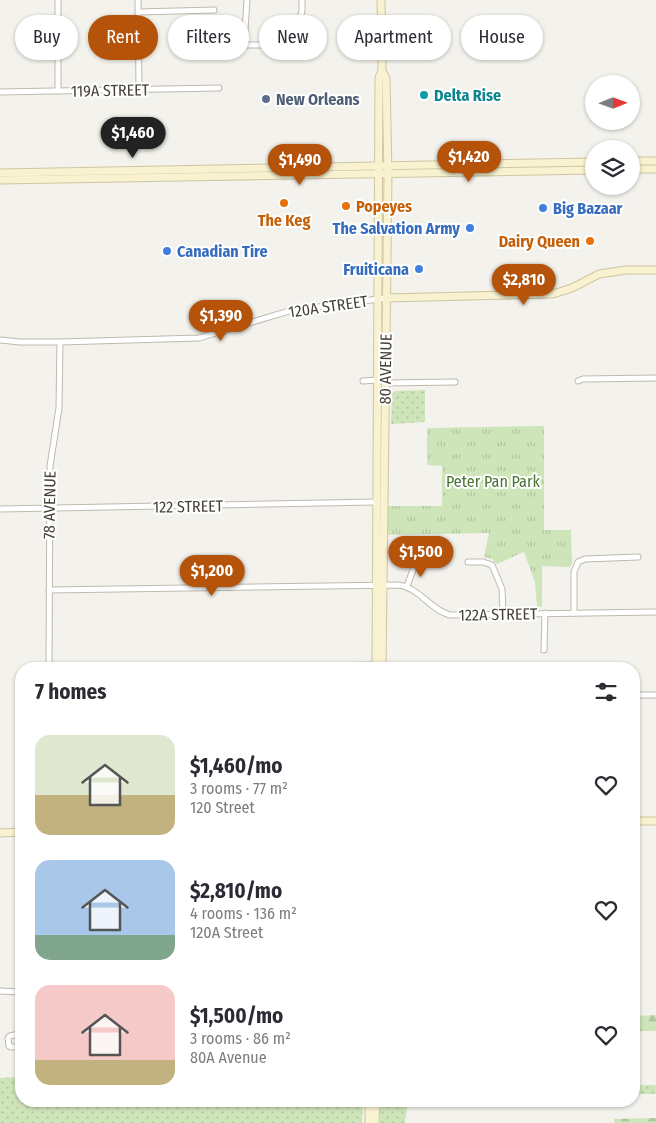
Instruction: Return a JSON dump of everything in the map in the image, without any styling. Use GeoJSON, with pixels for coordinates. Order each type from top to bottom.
{"type":"FeatureCollection","features":[{"type":"Feature","properties":{"kind":"main road","name":"80 AVENUE"},"geometry":{"type":"LineString","coordinates":[[380,585],[376,502],[386,298],[388,174],[386,80],[382,71],[381,0]]}},
{"type":"Feature","properties":{"kind":"main road","name":"80 AVENUE"},"geometry":{"type":"LineString","coordinates":[[378,662],[384,438],[381,382],[382,358],[378,353],[379,78],[382,71]]}},
{"type":"Feature","properties":{"kind":"main road"},"geometry":{"type":"LineString","coordinates":[[640,161],[656,161]]}},
{"type":"Feature","properties":{"kind":"main road"},"geometry":{"type":"LineString","coordinates":[[560,171],[563,167],[572,166],[577,162]]}},
{"type":"Feature","properties":{"kind":"main road"},"geometry":{"type":"LineString","coordinates":[[0,173],[585,162]]}},
{"type":"Feature","properties":{"kind":"main road"},"geometry":{"type":"LineString","coordinates":[[535,172],[548,167],[551,163]]}},
{"type":"Feature","properties":{"kind":"main road"},"geometry":{"type":"LineString","coordinates":[[640,169],[656,169]]}},
{"type":"Feature","properties":{"kind":"main road"},"geometry":{"type":"LineString","coordinates":[[77,178],[81,176],[104,175],[113,170]]}},
{"type":"Feature","properties":{"kind":"main road"},"geometry":{"type":"LineString","coordinates":[[116,178],[119,175],[144,173],[150,170]]}},
{"type":"Feature","properties":{"kind":"main road"},"geometry":{"type":"LineString","coordinates":[[0,178],[116,178],[585,170]]}},
{"type":"Feature","properties":{"kind":"main road"},"geometry":{"type":"LineString","coordinates":[[0,178],[10,172]]}},
{"type":"Feature","properties":{"kind":"main road","name":"120A STREET"},"geometry":{"type":"LineString","coordinates":[[386,298],[553,294],[572,288],[599,274],[626,270],[656,270]]}},
{"type":"Feature","properties":{"kind":"main road"},"geometry":{"type":"LineString","coordinates":[[640,822],[656,821]]}},
{"type":"Feature","properties":{"kind":"main road"},"geometry":{"type":"LineString","coordinates":[[0,833],[15,832]]}},
{"type":"Feature","properties":{"kind":"main road"},"geometry":{"type":"LineString","coordinates":[[369,1123],[370,1107]]}},
{"type":"Feature","properties":{"kind":"main road"},"geometry":{"type":"LineString","coordinates":[[375,1123],[376,1107]]}},
{"type":"Feature","properties":{"kind":"street"},"geometry":{"type":"LineString","coordinates":[[58,0],[58,91]]}},
{"type":"Feature","properties":{"kind":"street"},"geometry":{"type":"LineString","coordinates":[[138,0],[139,89]]}},
{"type":"Feature","properties":{"kind":"street"},"geometry":{"type":"LineString","coordinates":[[247,0],[244,45],[295,45],[302,10],[302,0]]}},
{"type":"Feature","properties":{"kind":"street"},"geometry":{"type":"LineString","coordinates":[[138,12],[214,10]]}},
{"type":"Feature","properties":{"kind":"street","name":"119A STREET"},"geometry":{"type":"LineString","coordinates":[[0,92],[219,88]]}},
{"type":"Feature","properties":{"kind":"street","name":"120A STREET"},"geometry":{"type":"LineString","coordinates":[[0,340],[60,342],[199,338],[289,311],[386,298]]}},
{"type":"Feature","properties":{"kind":"street","name":"78 AVENUE"},"geometry":{"type":"LineString","coordinates":[[49,662],[50,460],[60,402],[60,342]]}},
{"type":"Feature","properties":{"kind":"street"},"geometry":{"type":"LineString","coordinates":[[578,381],[583,379],[656,378]]}},
{"type":"Feature","properties":{"kind":"street"},"geometry":{"type":"LineString","coordinates":[[363,381],[455,382]]}},
{"type":"Feature","properties":{"kind":"street","name":"122 STREET"},"geometry":{"type":"LineString","coordinates":[[0,509],[376,502]]}},
{"type":"Feature","properties":{"kind":"street"},"geometry":{"type":"LineString","coordinates":[[574,613],[574,572],[576,564],[585,559],[638,557]]}},
{"type":"Feature","properties":{"kind":"street"},"geometry":{"type":"LineString","coordinates":[[49,590],[407,586],[416,562]]}},
{"type":"Feature","properties":{"kind":"street"},"geometry":{"type":"LineString","coordinates":[[468,562],[483,562],[492,565],[502,589],[503,613]]}},
{"type":"Feature","properties":{"kind":"street","name":"122A STREET"},"geometry":{"type":"LineString","coordinates":[[407,586],[445,614],[454,615],[656,612]]}},
{"type":"Feature","properties":{"kind":"street"},"geometry":{"type":"LineString","coordinates":[[544,650],[545,613]]}},
{"type":"Feature","properties":{"kind":"street"},"geometry":{"type":"LineString","coordinates":[[640,695],[656,695]]}},
{"type":"Feature","properties":{"kind":"street"},"geometry":{"type":"LineString","coordinates":[[0,992],[15,992]]}},
{"type":"Feature","properties":{"kind":"green space"},"geometry":{"type":"Polygon","coordinates":[[[425,390],[425,422],[391,424],[392,393],[395,391],[425,390]]]}},
{"type":"Feature","properties":{"kind":"green space","name":"Peter Pan Park"},"geometry":{"type":"Polygon","coordinates":[[[544,426],[544,530],[571,530],[572,563],[570,567],[542,566],[542,607],[537,607],[535,582],[524,552],[497,564],[492,559],[484,557],[489,533],[386,535],[386,506],[442,506],[442,466],[427,465],[427,428],[544,426]]]}},
{"type":"Feature","properties":{"kind":"green space"},"geometry":{"type":"Polygon","coordinates":[[[656,1015],[656,1031],[640,1031],[640,1016],[656,1015]]]}},
{"type":"Feature","properties":{"kind":"green space"},"geometry":{"type":"Polygon","coordinates":[[[15,1077],[15,1107],[363,1107],[362,1123],[0,1123],[0,1078],[15,1077]]]}},
{"type":"Feature","properties":{"kind":"green space"},"geometry":{"type":"Polygon","coordinates":[[[640,1085],[656,1085],[656,1094],[640,1094],[640,1085]]]}},
{"type":"Feature","properties":{"kind":"green space"},"geometry":{"type":"Polygon","coordinates":[[[380,1107],[407,1107],[405,1123],[380,1123],[380,1107]]]}},
{"type":"Feature","properties":{"kind":"green space"},"geometry":{"type":"Polygon","coordinates":[[[656,1118],[656,1123],[614,1123],[614,1119],[656,1118]]]}},
{"type":"Feature","properties":{"kind":"place","name":"Delta Rise"},"geometry":{"type":"Point","coordinates":[424,95]}},
{"type":"Feature","properties":{"kind":"place","name":"New Orleans"},"geometry":{"type":"Point","coordinates":[266,99]}},
{"type":"Feature","properties":{"kind":"place","name":"The Keg"},"geometry":{"type":"Point","coordinates":[284,203]}},
{"type":"Feature","properties":{"kind":"place","name":"Popeyes"},"geometry":{"type":"Point","coordinates":[346,206]}},
{"type":"Feature","properties":{"kind":"place","name":"Big Bazaar"},"geometry":{"type":"Point","coordinates":[543,208]}},
{"type":"Feature","properties":{"kind":"place","name":"The Salvation Army"},"geometry":{"type":"Point","coordinates":[470,228]}},
{"type":"Feature","properties":{"kind":"place","name":"Dairy Queen"},"geometry":{"type":"Point","coordinates":[590,241]}},
{"type":"Feature","properties":{"kind":"place","name":"Canadian Tire"},"geometry":{"type":"Point","coordinates":[167,251]}},
{"type":"Feature","properties":{"kind":"place","name":"Fruiticana"},"geometry":{"type":"Point","coordinates":[419,269]}}]}
